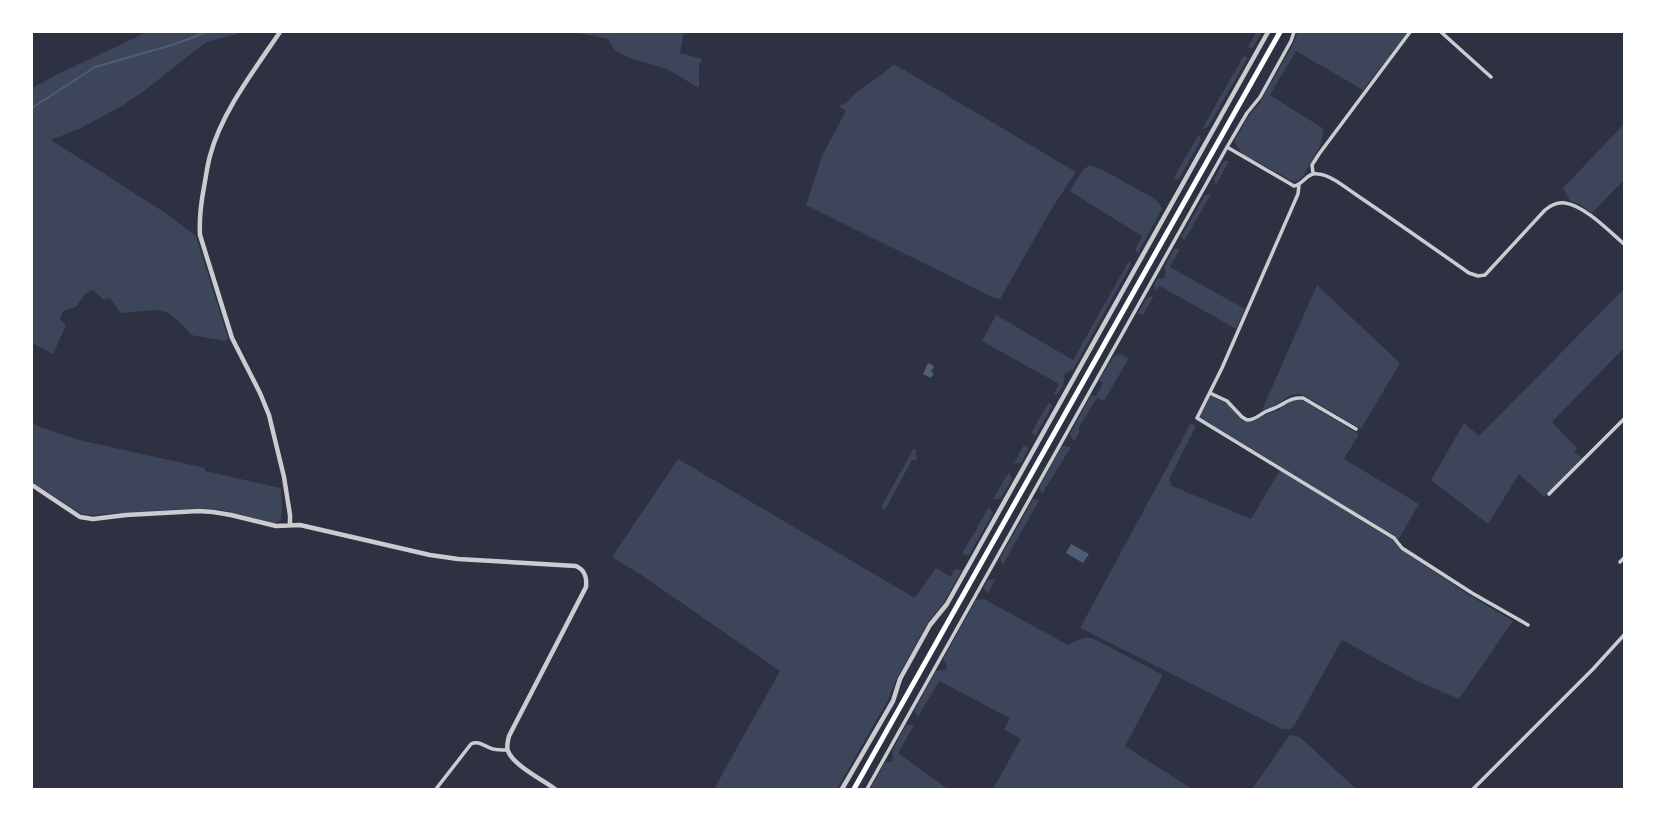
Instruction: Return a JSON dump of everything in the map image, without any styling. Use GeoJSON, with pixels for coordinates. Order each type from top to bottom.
{"type":"FeatureCollection","features":[{"type":"Feature","properties":{"kind":"main road"},"geometry":{"type":"LineString","coordinates":[[854,789],[1280,32]]}},
{"type":"Feature","properties":{"kind":"street"},"geometry":{"type":"LineString","coordinates":[[280,32],[236,98],[218,133],[210,156],[199,222],[200,235],[232,338],[260,393],[269,415],[284,477],[290,524]]}},
{"type":"Feature","properties":{"kind":"street"},"geometry":{"type":"LineString","coordinates":[[842,789],[893,700],[900,679],[930,625],[947,604],[1268,32]]}},
{"type":"Feature","properties":{"kind":"street"},"geometry":{"type":"LineString","coordinates":[[867,789],[1227,147],[1247,112],[1260,97],[1291,41],[1294,32]]}},
{"type":"Feature","properties":{"kind":"street"},"geometry":{"type":"LineString","coordinates":[[1313,173],[1312,165],[1341,122],[1410,32]]}},
{"type":"Feature","properties":{"kind":"street"},"geometry":{"type":"LineString","coordinates":[[1441,32],[1491,77]]}},
{"type":"Feature","properties":{"kind":"street"},"geometry":{"type":"LineString","coordinates":[[1227,147],[1294,186],[1299,185],[1313,173],[1325,175],[1348,189],[1469,273],[1478,276],[1484,275],[1545,210],[1558,203],[1565,203],[1579,209],[1624,244]]}},
{"type":"Feature","properties":{"kind":"street"},"geometry":{"type":"LineString","coordinates":[[1299,185],[1298,194],[1210,393],[1197,418],[1394,538],[1402,548],[1472,593],[1528,625]]}},
{"type":"Feature","properties":{"kind":"street"},"geometry":{"type":"LineString","coordinates":[[1210,393],[1227,401],[1242,417],[1248,420],[1276,408],[1291,398],[1303,398],[1356,429]]}},
{"type":"Feature","properties":{"kind":"street"},"geometry":{"type":"LineString","coordinates":[[1549,494],[1624,419]]}},
{"type":"Feature","properties":{"kind":"street"},"geometry":{"type":"LineString","coordinates":[[32,485],[80,517],[93,518],[199,511],[231,514],[276,526],[290,524],[300,525],[430,556],[576,566],[581,568],[587,579],[586,588],[509,736],[507,750],[515,761],[555,789]]}},
{"type":"Feature","properties":{"kind":"street"},"geometry":{"type":"LineString","coordinates":[[1620,562],[1624,558]]}},
{"type":"Feature","properties":{"kind":"street"},"geometry":{"type":"LineString","coordinates":[[1472,789],[1624,635]]}},
{"type":"Feature","properties":{"kind":"street"},"geometry":{"type":"LineString","coordinates":[[436,789],[470,744],[474,742],[484,744],[493,749],[507,750]]}},
{"type":"Feature","properties":{"kind":"shaded area"},"geometry":{"type":"Polygon","coordinates":[[[147,32],[236,32],[237,34],[206,42],[144,91],[122,106],[81,128],[51,140],[164,212],[196,236],[228,338],[224,341],[191,335],[183,325],[167,312],[155,310],[121,313],[110,298],[104,300],[93,290],[86,293],[76,307],[63,311],[60,319],[66,325],[53,354],[32,343],[32,88],[58,74],[147,32]]]}},
{"type":"Feature","properties":{"kind":"shaded area"},"geometry":{"type":"Polygon","coordinates":[[[574,32],[684,32],[680,53],[702,59],[699,67],[699,88],[667,69],[632,59],[615,51],[608,39],[574,32]]]}},
{"type":"Feature","properties":{"kind":"shaded area"},"geometry":{"type":"Polygon","coordinates":[[[1256,32],[1262,32],[1253,48],[1248,47],[1256,32]]]}},
{"type":"Feature","properties":{"kind":"shaded area"},"geometry":{"type":"Polygon","coordinates":[[[1298,32],[1407,33],[1363,90],[1296,51],[1270,95],[1324,129],[1320,146],[1302,178],[1294,182],[1242,154],[1234,141],[1250,114],[1259,104],[1293,44],[1298,32]]]}},
{"type":"Feature","properties":{"kind":"shaded area"},"geometry":{"type":"Polygon","coordinates":[[[1244,55],[1247,59],[1208,127],[1202,129],[1244,55]]]}},
{"type":"Feature","properties":{"kind":"shaded area"},"geometry":{"type":"Polygon","coordinates":[[[894,64],[1076,172],[1054,205],[1000,299],[994,298],[806,205],[822,156],[846,111],[838,106],[848,101],[858,91],[894,64]]]}},
{"type":"Feature","properties":{"kind":"shaded area"},"geometry":{"type":"Polygon","coordinates":[[[1624,124],[1624,180],[1592,213],[1581,205],[1570,201],[1563,188],[1624,124]]]}},
{"type":"Feature","properties":{"kind":"shaded area"},"geometry":{"type":"Polygon","coordinates":[[[1199,134],[1201,140],[1179,179],[1173,179],[1199,134]]]}},
{"type":"Feature","properties":{"kind":"shaded area"},"geometry":{"type":"Polygon","coordinates":[[[1224,161],[1229,161],[1216,185],[1214,179],[1224,161]]]}},
{"type":"Feature","properties":{"kind":"shaded area"},"geometry":{"type":"Polygon","coordinates":[[[1090,165],[1101,169],[1155,199],[1159,203],[1162,209],[1138,253],[1135,250],[1142,236],[1070,191],[1081,173],[1090,165]]]}},
{"type":"Feature","properties":{"kind":"shaded area"},"geometry":{"type":"Polygon","coordinates":[[[1211,194],[1184,241],[1181,237],[1205,195],[1211,194]]]}},
{"type":"Feature","properties":{"kind":"shaded area"},"geometry":{"type":"Polygon","coordinates":[[[1174,249],[1180,249],[1170,267],[1245,309],[1236,329],[1160,286],[1156,291],[1154,285],[1157,279],[1164,278],[1166,273],[1164,267],[1174,249]]]}},
{"type":"Feature","properties":{"kind":"shaded area"},"geometry":{"type":"Polygon","coordinates":[[[1129,261],[1131,264],[1073,370],[1065,374],[1063,385],[1057,394],[1053,395],[1059,384],[982,341],[996,315],[1073,360],[1129,261]]]}},
{"type":"Feature","properties":{"kind":"shaded area"},"geometry":{"type":"Polygon","coordinates":[[[1317,285],[1400,363],[1361,429],[1303,395],[1298,394],[1291,395],[1274,406],[1262,410],[1317,285]]]}},
{"type":"Feature","properties":{"kind":"shaded area"},"geometry":{"type":"Polygon","coordinates":[[[1624,289],[1624,348],[1552,422],[1577,448],[1574,452],[1582,458],[1544,497],[1519,474],[1488,524],[1431,480],[1464,423],[1479,436],[1624,289]]]}},
{"type":"Feature","properties":{"kind":"shaded area"},"geometry":{"type":"Polygon","coordinates":[[[1154,295],[1143,315],[1138,313],[1146,299],[1154,295]]]}},
{"type":"Feature","properties":{"kind":"shaded area"},"geometry":{"type":"Polygon","coordinates":[[[1121,354],[1129,358],[1104,401],[1097,398],[1078,429],[1080,431],[1074,442],[1070,434],[1091,395],[1096,396],[1103,383],[1099,380],[1114,356],[1121,354]]]}},
{"type":"Feature","properties":{"kind":"shaded area"},"geometry":{"type":"Polygon","coordinates":[[[928,363],[934,366],[931,372],[934,373],[931,378],[923,374],[928,363]]]}},
{"type":"Feature","properties":{"kind":"shaded area"},"geometry":{"type":"Polygon","coordinates":[[[1211,395],[1226,403],[1241,419],[1247,422],[1254,421],[1264,415],[1279,410],[1291,400],[1300,399],[1359,434],[1344,459],[1419,504],[1398,540],[1199,418],[1211,395]]]}},
{"type":"Feature","properties":{"kind":"shaded area"},"geometry":{"type":"Polygon","coordinates":[[[1049,402],[1052,406],[1036,435],[1031,433],[1049,402]]]}},
{"type":"Feature","properties":{"kind":"shaded area"},"geometry":{"type":"Polygon","coordinates":[[[32,423],[79,440],[205,468],[205,471],[281,488],[281,520],[274,523],[221,510],[199,508],[93,515],[81,514],[32,482],[32,423]]]}},
{"type":"Feature","properties":{"kind":"shaded area"},"geometry":{"type":"Polygon","coordinates":[[[1191,423],[1196,426],[1170,477],[1169,480],[1172,486],[1251,519],[1280,470],[1393,540],[1401,549],[1469,595],[1513,621],[1459,699],[1417,681],[1342,640],[1294,726],[1290,729],[1282,729],[1080,628],[1191,423]]]}},
{"type":"Feature","properties":{"kind":"shaded area"},"geometry":{"type":"Polygon","coordinates":[[[1024,445],[1029,448],[1021,463],[1014,463],[1024,445]]]}},
{"type":"Feature","properties":{"kind":"shaded area"},"geometry":{"type":"Polygon","coordinates":[[[1062,446],[1071,447],[1042,494],[1039,488],[1062,446]]]}},
{"type":"Feature","properties":{"kind":"shaded area"},"geometry":{"type":"Polygon","coordinates":[[[914,448],[917,451],[915,453],[917,457],[916,460],[912,460],[885,510],[881,507],[914,448]]]}},
{"type":"Feature","properties":{"kind":"shaded area"},"geometry":{"type":"Polygon","coordinates":[[[678,459],[915,598],[936,568],[951,577],[954,569],[962,570],[943,604],[928,622],[896,680],[888,700],[837,789],[714,789],[780,671],[640,574],[612,557],[678,459]]]}},
{"type":"Feature","properties":{"kind":"shaded area"},"geometry":{"type":"Polygon","coordinates":[[[1009,472],[1012,479],[1000,499],[993,499],[1009,472]]]}},
{"type":"Feature","properties":{"kind":"shaded area"},"geometry":{"type":"Polygon","coordinates":[[[1033,499],[1039,500],[1003,565],[1000,558],[1033,499]]]}},
{"type":"Feature","properties":{"kind":"shaded area"},"geometry":{"type":"Polygon","coordinates":[[[989,507],[993,513],[969,555],[962,554],[989,507]]]}},
{"type":"Feature","properties":{"kind":"shaded area"},"geometry":{"type":"Polygon","coordinates":[[[1071,544],[1089,554],[1083,563],[1066,553],[1071,544]]]}},
{"type":"Feature","properties":{"kind":"shaded area"},"geometry":{"type":"Polygon","coordinates":[[[995,579],[988,594],[983,587],[988,580],[995,579]]]}},
{"type":"Feature","properties":{"kind":"shaded area"},"geometry":{"type":"Polygon","coordinates":[[[984,599],[1068,645],[1083,638],[1092,638],[1163,675],[1125,746],[1192,789],[993,789],[1021,739],[1004,729],[1010,718],[939,681],[918,717],[914,711],[936,671],[945,670],[947,666],[943,659],[976,600],[984,599]]]}},
{"type":"Feature","properties":{"kind":"shaded area"},"geometry":{"type":"Polygon","coordinates":[[[906,725],[914,725],[898,753],[948,789],[870,789],[885,762],[891,762],[893,758],[892,751],[906,725]]]}},
{"type":"Feature","properties":{"kind":"shaded area"},"geometry":{"type":"Polygon","coordinates":[[[1290,735],[1300,737],[1356,789],[1252,789],[1290,735]]]}},
{"type":"Feature","properties":{"kind":"waterway"},"geometry":{"type":"LineString","coordinates":[[32,108],[95,67],[175,44],[207,32]]}}]}
